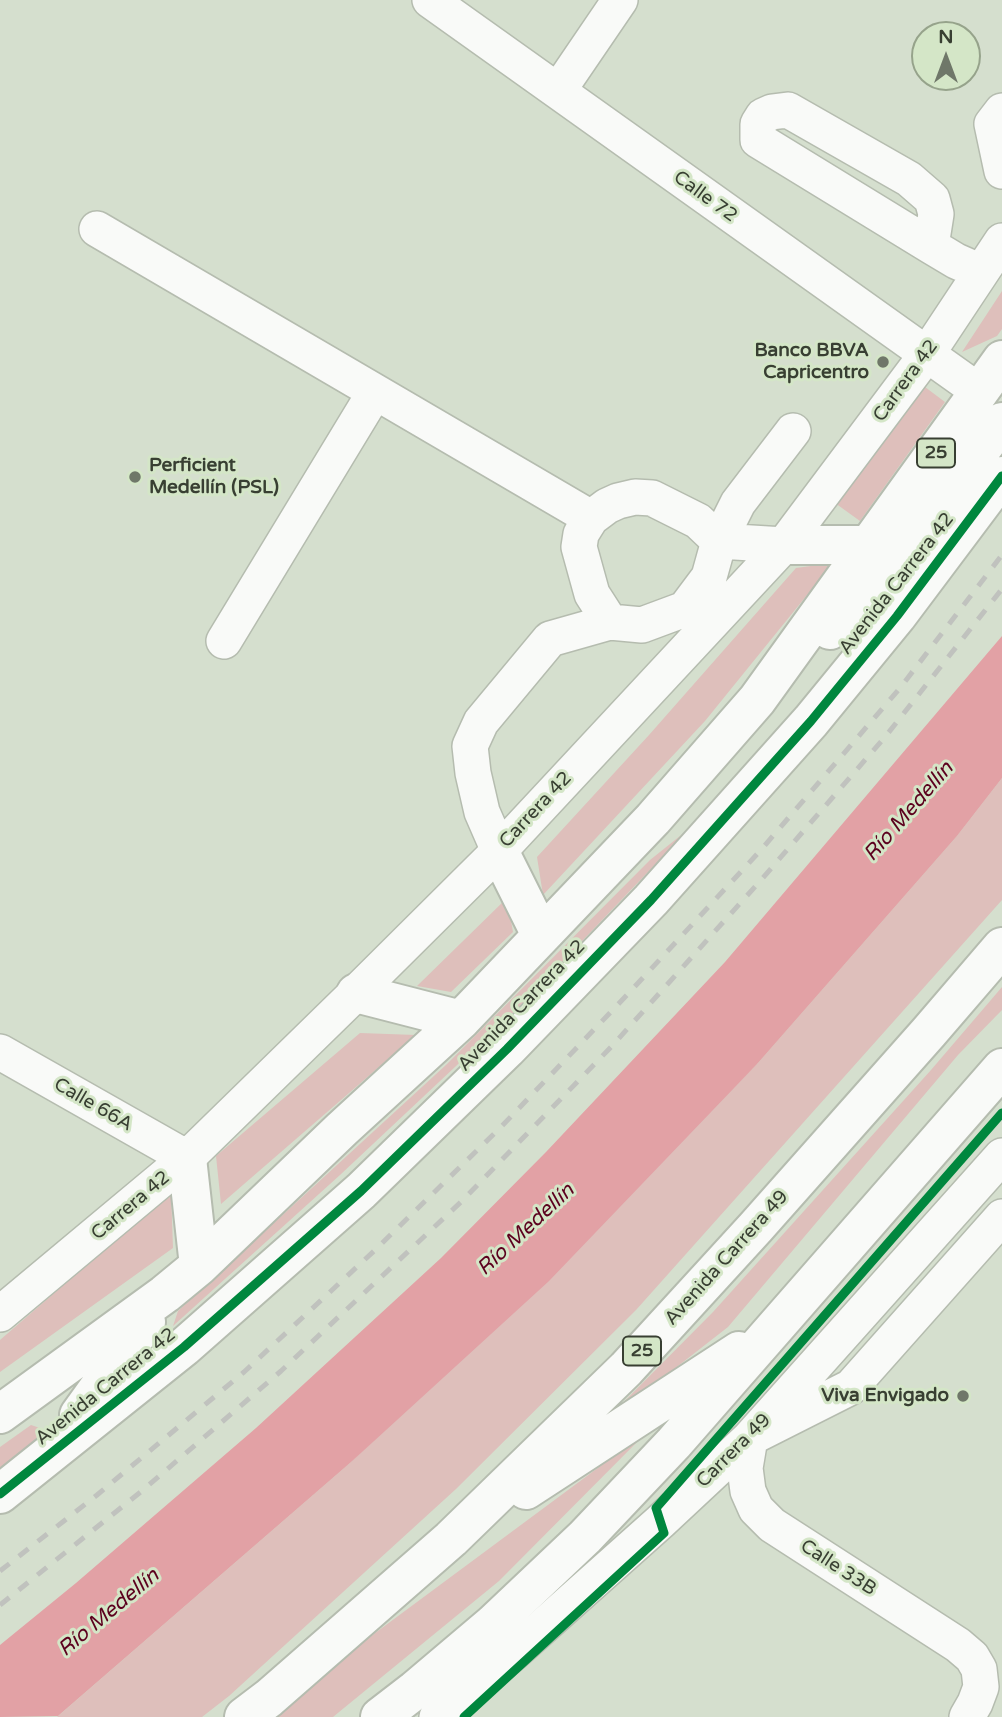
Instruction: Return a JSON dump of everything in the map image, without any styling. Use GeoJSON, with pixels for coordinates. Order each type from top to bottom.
{"type":"FeatureCollection","features":[{"type":"Feature","properties":{"kind":"highway","name":"Avenida Carrera 42"},"geometry":{"type":"LineString","coordinates":[[0,1414],[165,1294],[199,1266],[461,1020],[653,818],[757,700],[1002,360]]}},
{"type":"Feature","properties":{"kind":"highway"},"geometry":{"type":"LineString","coordinates":[[757,700],[879,582],[1002,422]]}},
{"type":"Feature","properties":{"kind":"highway","name":"Avenida Carrera 42"},"geometry":{"type":"LineString","coordinates":[[0,1494],[184,1347],[361,1191],[507,1049],[650,900],[811,721],[897,616],[1002,476]]}},
{"type":"Feature","properties":{"kind":"highway"},"geometry":{"type":"LineString","coordinates":[[784,545],[869,545]]}},
{"type":"Feature","properties":{"kind":"highway"},"geometry":{"type":"LineString","coordinates":[[499,850],[541,935]]}},
{"type":"Feature","properties":{"kind":"highway","name":"Avenida Carrera 49"},"geometry":{"type":"LineString","coordinates":[[244,1717],[451,1539],[626,1369],[792,1186],[1002,947]]}},
{"type":"Feature","properties":{"kind":"highway"},"geometry":{"type":"LineString","coordinates":[[356,993],[461,1020]]}},
{"type":"Feature","properties":{"kind":"highway"},"geometry":{"type":"LineString","coordinates":[[380,1717],[493,1624],[586,1537],[674,1444],[1002,1068]]}},
{"type":"Feature","properties":{"kind":"highway"},"geometry":{"type":"LineString","coordinates":[[187,1158],[199,1266]]}},
{"type":"Feature","properties":{"kind":"highway"},"geometry":{"type":"LineString","coordinates":[[54,1452],[165,1294]]}},
{"type":"Feature","properties":{"kind":"highway"},"geometry":{"type":"LineString","coordinates":[[451,1539],[779,1325]]}},
{"type":"Feature","properties":{"kind":"street","name":"Calle 72"},"geometry":{"type":"LineString","coordinates":[[430,0],[980,392]]}},
{"type":"Feature","properties":{"kind":"street"},"geometry":{"type":"LineString","coordinates":[[558,91],[620,0]]}},
{"type":"Feature","properties":{"kind":"street"},"geometry":{"type":"LineString","coordinates":[[931,246],[936,214],[932,199],[909,179],[788,110],[772,112],[764,116],[758,124],[758,140],[931,246],[956,261],[981,272]]}},
{"type":"Feature","properties":{"kind":"street"},"geometry":{"type":"LineString","coordinates":[[1002,111],[992,124],[1002,171]]}},
{"type":"Feature","properties":{"kind":"street"},"geometry":{"type":"LineString","coordinates":[[97,229],[591,518]]}},
{"type":"Feature","properties":{"kind":"street","name":"Carrera 42"},"geometry":{"type":"LineString","coordinates":[[0,1314],[187,1158],[356,993],[499,850],[784,545],[927,354],[1002,241]]}},
{"type":"Feature","properties":{"kind":"street"},"geometry":{"type":"LineString","coordinates":[[224,641],[375,392]]}},
{"type":"Feature","properties":{"kind":"street"},"geometry":{"type":"LineString","coordinates":[[499,850],[482,812],[472,773],[470,746],[481,722],[550,639],[610,622],[642,625],[685,609],[709,577],[719,541],[737,502],[793,431]]}},
{"type":"Feature","properties":{"kind":"street"},"geometry":{"type":"LineString","coordinates":[[610,622],[592,594],[579,547],[581,534],[591,518],[618,501],[635,497],[652,498],[698,521],[719,541],[784,545]]}},
{"type":"Feature","properties":{"kind":"street","name":"Calle 66A"},"geometry":{"type":"LineString","coordinates":[[0,1052],[187,1158]]}},
{"type":"Feature","properties":{"kind":"street","name":"Carrera 49"},"geometry":{"type":"LineString","coordinates":[[437,1717],[660,1522],[750,1438],[1002,1156]]}},
{"type":"Feature","properties":{"kind":"street"},"geometry":{"type":"LineString","coordinates":[[750,1438],[851,1387],[1002,1217]]}},
{"type":"Feature","properties":{"kind":"street","name":"Calle 33B"},"geometry":{"type":"LineString","coordinates":[[750,1438],[745,1468],[748,1491],[756,1508],[772,1525],[958,1645],[972,1657],[979,1669],[979,1712]]}},
{"type":"Feature","properties":{"kind":"shaded area"},"geometry":{"type":"Polygon","coordinates":[[[1002,291],[1002,329],[997,336],[962,352],[1002,291]]]}},
{"type":"Feature","properties":{"kind":"shaded area"},"geometry":{"type":"Polygon","coordinates":[[[921,384],[945,402],[860,521],[835,503],[921,384]]]}},
{"type":"Feature","properties":{"kind":"shaded area"},"geometry":{"type":"Polygon","coordinates":[[[833,563],[705,721],[543,895],[537,857],[796,568],[833,563]]]}},
{"type":"Feature","properties":{"kind":"shaded area"},"geometry":{"type":"Polygon","coordinates":[[[1002,778],[1002,900],[636,1310],[456,1489],[229,1696],[202,1717],[57,1717],[350,1463],[758,1063],[957,836],[1002,778]]]}},
{"type":"Feature","properties":{"kind":"shaded area"},"geometry":{"type":"Polygon","coordinates":[[[690,828],[521,1005],[340,1175],[173,1326],[178,1311],[447,1064],[650,860],[690,828]]]}},
{"type":"Feature","properties":{"kind":"shaded area"},"geometry":{"type":"Polygon","coordinates":[[[507,898],[513,932],[451,992],[417,986],[507,898]]]}},
{"type":"Feature","properties":{"kind":"shaded area"},"geometry":{"type":"Polygon","coordinates":[[[1002,987],[1002,1010],[958,1055],[728,1327],[596,1430],[713,1312],[1002,987]]]}},
{"type":"Feature","properties":{"kind":"shaded area"},"geometry":{"type":"Polygon","coordinates":[[[360,1033],[416,1035],[221,1204],[216,1156],[360,1033]]]}},
{"type":"Feature","properties":{"kind":"shaded area"},"geometry":{"type":"Polygon","coordinates":[[[171,1192],[173,1248],[0,1372],[0,1340],[171,1192]]]}},
{"type":"Feature","properties":{"kind":"shaded area"},"geometry":{"type":"Polygon","coordinates":[[[31,1425],[52,1432],[0,1470],[0,1447],[31,1425]]]}},
{"type":"Feature","properties":{"kind":"shaded area"},"geometry":{"type":"Polygon","coordinates":[[[649,1430],[499,1581],[333,1717],[273,1717],[359,1645],[649,1430]]]}},
{"type":"Feature","properties":{"kind":"water","name":"Río Medellín"},"geometry":{"type":"Polygon","coordinates":[[[1002,636],[1002,778],[957,836],[758,1063],[549,1281],[350,1463],[58,1716],[0,1717],[0,1645],[256,1428],[441,1258],[546,1152],[725,962],[1002,636]]]}},
{"type":"Feature","properties":{"kind":"railway"},"geometry":{"type":"LineString","coordinates":[[0,1571],[97,1495],[244,1372],[374,1251],[501,1127],[760,851],[900,688],[1002,555]]}},
{"type":"Feature","properties":{"kind":"railway"},"geometry":{"type":"LineString","coordinates":[[0,1605],[143,1490],[281,1371],[462,1201],[612,1046],[761,880],[885,737],[1002,589]]}},
{"type":"Feature","properties":{"kind":"cycle path"},"geometry":{"type":"LineString","coordinates":[[0,1494],[184,1347],[361,1191],[507,1049],[651,900],[811,721],[897,616],[1002,476]]}},
{"type":"Feature","properties":{"kind":"cycle path"},"geometry":{"type":"LineString","coordinates":[[464,1717],[664,1533],[656,1508],[1002,1113]]}},
{"type":"Feature","properties":{"kind":"place","name":"Banco BBVA Capricentro"},"geometry":{"type":"Point","coordinates":[883,362]}},
{"type":"Feature","properties":{"kind":"place","name":"Perficient Medellín (PSL)"},"geometry":{"type":"Point","coordinates":[135,477]}},
{"type":"Feature","properties":{"kind":"place","name":"Viva Envigado"},"geometry":{"type":"Point","coordinates":[963,1396]}}]}
